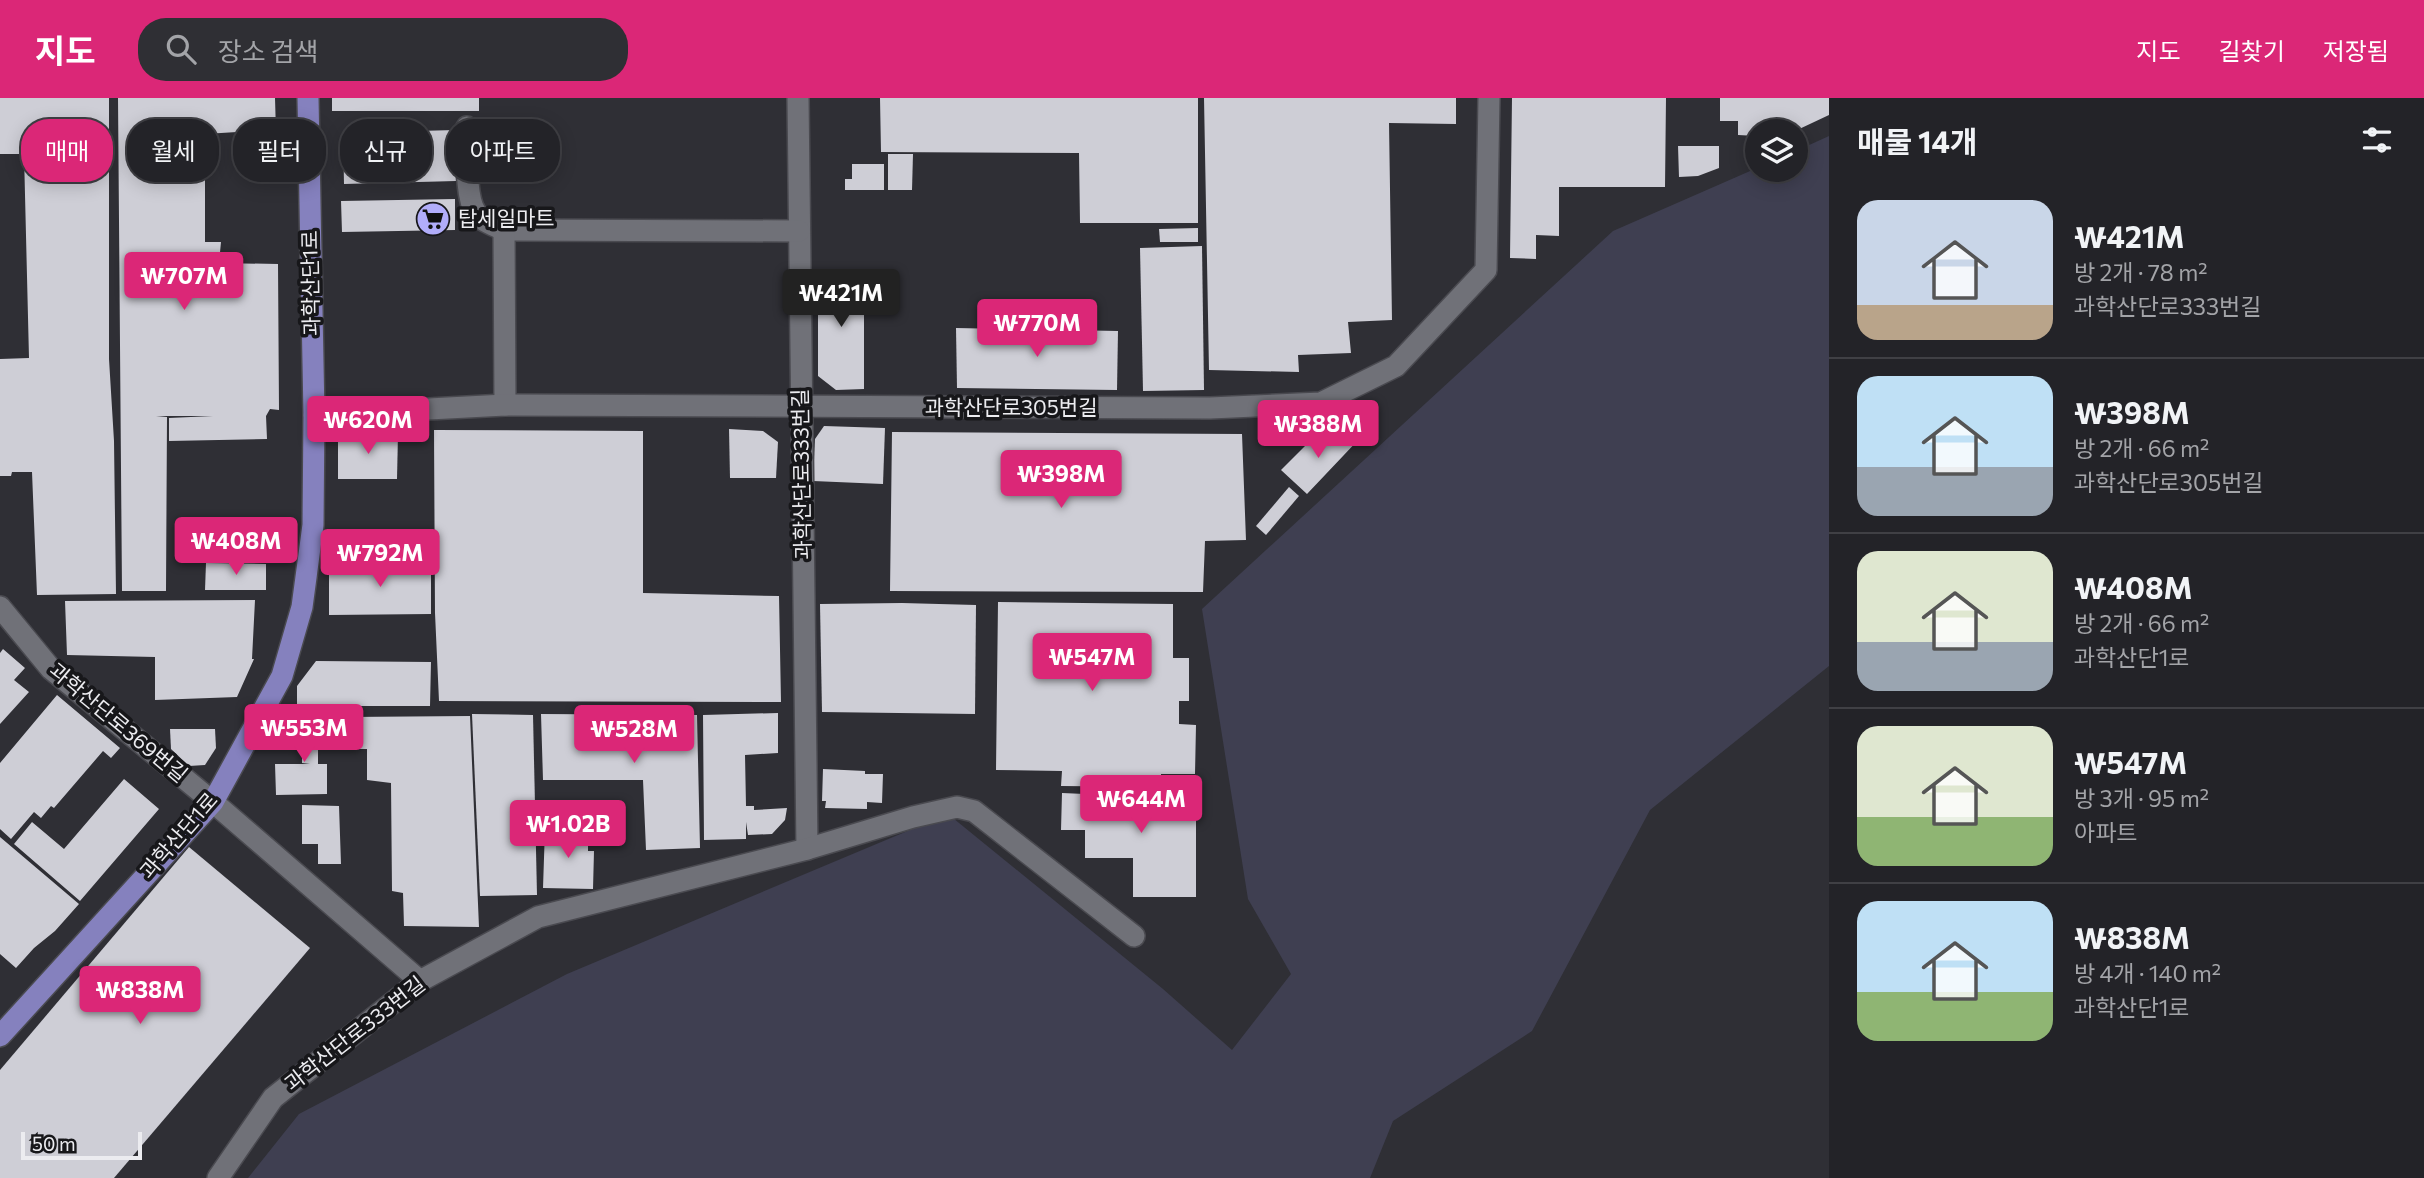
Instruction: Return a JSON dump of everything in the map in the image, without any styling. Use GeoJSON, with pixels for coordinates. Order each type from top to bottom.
{"type":"FeatureCollection","features":[{"type":"Feature","properties":{"kind":"main road","name":"과학산단1로"},"geometry":{"type":"LineString","coordinates":[[0,1036],[213,802],[282,676],[302,607],[313,526],[314,415],[308,98]]}},
{"type":"Feature","properties":{"kind":"street","name":"과학산단로333번길"},"geometry":{"type":"LineString","coordinates":[[798,98],[807,849]]}},
{"type":"Feature","properties":{"kind":"street","name":"과학산단로305번길"},"geometry":{"type":"LineString","coordinates":[[314,415],[506,405],[1210,408],[1321,403],[1396,366],[1486,270],[1489,98]]}},
{"type":"Feature","properties":{"kind":"street"},"geometry":{"type":"LineString","coordinates":[[469,182],[474,212],[481,219],[504,230],[799,231]]}},
{"type":"Feature","properties":{"kind":"street"},"geometry":{"type":"LineString","coordinates":[[504,230],[506,405]]}},
{"type":"Feature","properties":{"kind":"street","name":"과학산단로369번길"},"geometry":{"type":"LineString","coordinates":[[0,607],[51,669],[213,802],[420,981]]}},
{"type":"Feature","properties":{"kind":"street","name":"과학산단로333번길"},"geometry":{"type":"LineString","coordinates":[[218,1178],[274,1098],[420,981],[538,917],[807,849],[913,817],[957,807],[974,811],[1134,936]]}},
{"type":"Feature","properties":{"kind":"shaded area"},"geometry":{"type":"Polygon","coordinates":[[[1829,136],[1829,666],[1650,810],[1532,1031],[1393,1121],[1370,1178],[248,1178],[299,1114],[567,974],[948,814],[1163,989],[1232,1050],[1291,974],[1248,899],[1202,609],[1613,231],[1745,173],[1745,182],[1808,182],[1808,146],[1829,136]]]}},
{"type":"Feature","properties":{"kind":"building"},"geometry":{"type":"Polygon","coordinates":[[[0,98],[109,98],[109,119],[21,119],[21,154],[0,154],[0,98]]]}},
{"type":"Feature","properties":{"kind":"building"},"geometry":{"type":"Polygon","coordinates":[[[118,98],[275,98],[276,119],[233,119],[233,132],[219,133],[219,119],[127,119],[127,182],[205,182],[205,242],[221,242],[219,263],[278,264],[279,410],[270,409],[266,416],[267,439],[169,441],[169,418],[213,416],[156,416],[167,417],[166,591],[122,591],[118,98]]]}},
{"type":"Feature","properties":{"kind":"building"},"geometry":{"type":"Polygon","coordinates":[[[332,98],[479,98],[479,111],[332,111],[332,98]]]}},
{"type":"Feature","properties":{"kind":"building"},"geometry":{"type":"Polygon","coordinates":[[[880,98],[1198,98],[1198,223],[1080,223],[1079,153],[881,152],[880,98]]]}},
{"type":"Feature","properties":{"kind":"building"},"geometry":{"type":"Polygon","coordinates":[[[1204,98],[1456,98],[1456,124],[1389,123],[1392,320],[1348,322],[1351,353],[1298,355],[1299,372],[1209,370],[1204,98]]]}},
{"type":"Feature","properties":{"kind":"building"},"geometry":{"type":"Polygon","coordinates":[[[1512,98],[1666,98],[1665,187],[1559,187],[1559,236],[1536,235],[1536,259],[1510,258],[1512,98]]]}},
{"type":"Feature","properties":{"kind":"building"},"geometry":{"type":"Polygon","coordinates":[[[1720,98],[1829,98],[1829,115],[1808,125],[1808,119],[1745,119],[1745,135],[1738,135],[1738,121],[1720,121],[1720,98]]]}},
{"type":"Feature","properties":{"kind":"building"},"geometry":{"type":"Polygon","coordinates":[[[446,130],[446,181],[432,182],[432,131],[446,130]]]}},
{"type":"Feature","properties":{"kind":"building"},"geometry":{"type":"Polygon","coordinates":[[[1678,146],[1719,146],[1719,168],[1698,176],[1679,177],[1678,146]]]}},
{"type":"Feature","properties":{"kind":"building"},"geometry":{"type":"Polygon","coordinates":[[[888,154],[913,154],[912,190],[888,190],[888,154]]]}},
{"type":"Feature","properties":{"kind":"building"},"geometry":{"type":"Polygon","coordinates":[[[852,164],[884,164],[884,190],[845,190],[845,179],[852,179],[852,164]]]}},
{"type":"Feature","properties":{"kind":"building"},"geometry":{"type":"Polygon","coordinates":[[[25,182],[109,182],[109,359],[114,441],[116,594],[37,595],[32,472],[12,472],[11,476],[0,476],[0,359],[29,358],[25,182]]]}},
{"type":"Feature","properties":{"kind":"building"},"geometry":{"type":"Polygon","coordinates":[[[344,182],[419,182],[344,184],[344,182]]]}},
{"type":"Feature","properties":{"kind":"building"},"geometry":{"type":"Polygon","coordinates":[[[455,199],[455,230],[342,232],[341,201],[455,199]]]}},
{"type":"Feature","properties":{"kind":"building"},"geometry":{"type":"Polygon","coordinates":[[[1198,228],[1198,242],[1160,242],[1159,229],[1198,228]]]}},
{"type":"Feature","properties":{"kind":"building"},"geometry":{"type":"Polygon","coordinates":[[[1202,246],[1204,390],[1143,391],[1140,248],[1202,246]]]}},
{"type":"Feature","properties":{"kind":"building"},"geometry":{"type":"Polygon","coordinates":[[[818,271],[864,272],[864,389],[836,390],[818,376],[818,271]]]}},
{"type":"Feature","properties":{"kind":"building"},"geometry":{"type":"Polygon","coordinates":[[[956,328],[1118,331],[1117,390],[957,388],[956,328]]]}},
{"type":"Feature","properties":{"kind":"building"},"geometry":{"type":"Polygon","coordinates":[[[824,426],[885,428],[883,484],[813,481],[815,439],[824,426]]]}},
{"type":"Feature","properties":{"kind":"building"},"geometry":{"type":"Polygon","coordinates":[[[729,429],[763,431],[778,442],[776,478],[730,478],[729,429]]]}},
{"type":"Feature","properties":{"kind":"building"},"geometry":{"type":"Polygon","coordinates":[[[434,430],[643,431],[643,593],[779,596],[781,702],[439,701],[435,613],[434,430]]]}},
{"type":"Feature","properties":{"kind":"building"},"geometry":{"type":"Polygon","coordinates":[[[1339,430],[1347,436],[1352,432],[1361,437],[1307,494],[1281,470],[1310,441],[1319,439],[1323,443],[1339,430]]]}},
{"type":"Feature","properties":{"kind":"building"},"geometry":{"type":"Polygon","coordinates":[[[351,431],[398,434],[397,479],[338,479],[338,442],[351,431]]]}},
{"type":"Feature","properties":{"kind":"building"},"geometry":{"type":"Polygon","coordinates":[[[892,432],[1242,434],[1246,540],[1205,541],[1203,592],[890,591],[892,432]]]}},
{"type":"Feature","properties":{"kind":"building"},"geometry":{"type":"Polygon","coordinates":[[[1289,487],[1299,496],[1266,535],[1256,526],[1289,487]]]}},
{"type":"Feature","properties":{"kind":"building"},"geometry":{"type":"Polygon","coordinates":[[[206,563],[266,564],[266,590],[205,590],[206,563]]]}},
{"type":"Feature","properties":{"kind":"building"},"geometry":{"type":"Polygon","coordinates":[[[329,564],[431,564],[431,614],[329,615],[329,564]]]}},
{"type":"Feature","properties":{"kind":"building"},"geometry":{"type":"Polygon","coordinates":[[[255,600],[254,659],[237,697],[155,700],[155,657],[67,655],[65,601],[255,600]]]}},
{"type":"Feature","properties":{"kind":"building"},"geometry":{"type":"Polygon","coordinates":[[[998,602],[1173,604],[1173,658],[1189,658],[1189,701],[1179,701],[1179,724],[1196,725],[1195,774],[1161,774],[1161,787],[1061,786],[1062,771],[996,770],[998,602]]]}},
{"type":"Feature","properties":{"kind":"building"},"geometry":{"type":"Polygon","coordinates":[[[820,604],[976,605],[975,714],[822,712],[820,604]]]}},
{"type":"Feature","properties":{"kind":"building"},"geometry":{"type":"Polygon","coordinates":[[[3,649],[25,668],[14,680],[29,692],[0,724],[0,653],[3,649]]]}},
{"type":"Feature","properties":{"kind":"building"},"geometry":{"type":"Polygon","coordinates":[[[316,661],[431,662],[430,706],[333,706],[333,712],[297,708],[297,686],[316,661]]]}},
{"type":"Feature","properties":{"kind":"building"},"geometry":{"type":"Polygon","coordinates":[[[57,695],[120,748],[111,758],[103,751],[54,808],[51,806],[41,818],[34,812],[11,839],[0,829],[0,763],[57,695]]]}},
{"type":"Feature","properties":{"kind":"building"},"geometry":{"type":"Polygon","coordinates":[[[778,713],[778,753],[745,755],[746,806],[754,806],[754,810],[787,808],[785,820],[772,834],[748,835],[746,822],[746,839],[704,840],[703,715],[778,713]]]}},
{"type":"Feature","properties":{"kind":"building"},"geometry":{"type":"Polygon","coordinates":[[[472,714],[533,715],[537,895],[480,896],[472,714]]]}},
{"type":"Feature","properties":{"kind":"building"},"geometry":{"type":"Polygon","coordinates":[[[541,714],[697,715],[700,848],[646,850],[643,780],[543,780],[541,714]]]}},
{"type":"Feature","properties":{"kind":"building"},"geometry":{"type":"Polygon","coordinates":[[[470,716],[479,927],[404,926],[403,893],[392,891],[391,783],[367,780],[367,749],[346,749],[348,717],[470,716]]]}},
{"type":"Feature","properties":{"kind":"building"},"geometry":{"type":"Polygon","coordinates":[[[296,717],[318,717],[318,764],[327,764],[327,794],[276,795],[275,764],[310,764],[302,763],[302,742],[296,742],[296,717]]]}},
{"type":"Feature","properties":{"kind":"building"},"geometry":{"type":"Polygon","coordinates":[[[170,729],[215,729],[216,748],[205,765],[189,766],[171,749],[170,729]]]}},
{"type":"Feature","properties":{"kind":"building"},"geometry":{"type":"Polygon","coordinates":[[[823,769],[883,774],[882,803],[867,802],[867,809],[825,808],[826,801],[822,801],[823,769]]]}},
{"type":"Feature","properties":{"kind":"building"},"geometry":{"type":"Polygon","coordinates":[[[124,779],[159,809],[80,901],[14,844],[32,822],[64,849],[124,779]]]}},
{"type":"Feature","properties":{"kind":"building"},"geometry":{"type":"Polygon","coordinates":[[[1085,790],[1196,790],[1196,897],[1133,897],[1133,858],[1085,858],[1085,830],[1061,830],[1062,793],[1085,794],[1085,790]]]}},
{"type":"Feature","properties":{"kind":"building"},"geometry":{"type":"Polygon","coordinates":[[[302,805],[339,806],[341,864],[318,864],[318,844],[302,844],[302,805]]]}},
{"type":"Feature","properties":{"kind":"building"},"geometry":{"type":"Polygon","coordinates":[[[545,828],[588,830],[588,851],[594,851],[593,889],[543,888],[545,828]]]}},
{"type":"Feature","properties":{"kind":"building"},"geometry":{"type":"Polygon","coordinates":[[[0,837],[79,904],[16,968],[0,954],[0,837]]]}},
{"type":"Feature","properties":{"kind":"building"},"geometry":{"type":"Polygon","coordinates":[[[189,847],[310,948],[114,1178],[0,1178],[0,1070],[189,847]]]}},
{"type":"Feature","properties":{"kind":"place","name":"탑세일마트"},"geometry":{"type":"Point","coordinates":[433,219]}}]}
